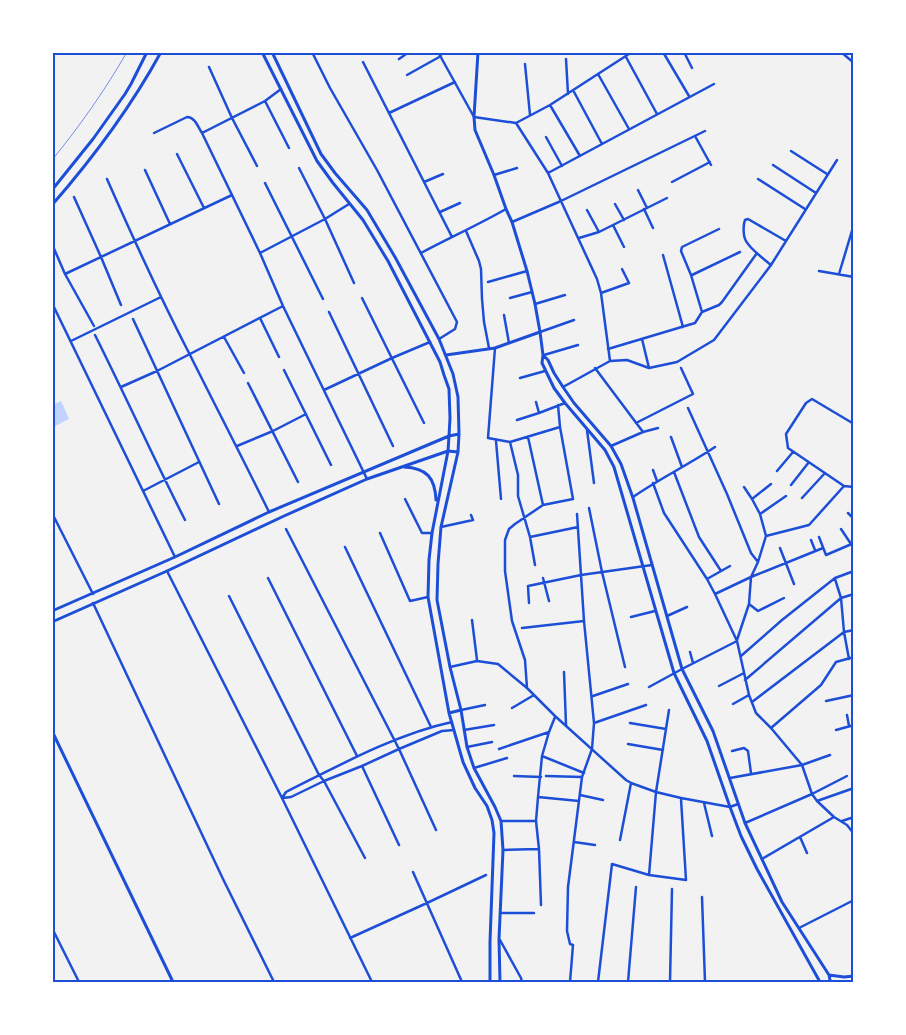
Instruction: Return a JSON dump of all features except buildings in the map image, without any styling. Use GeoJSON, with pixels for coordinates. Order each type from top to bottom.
{"type":"FeatureCollection","features":[{"type":"Feature","properties":{"kind":"main road"},"geometry":{"type":"LineString","coordinates":[[52,190],[93,139],[125,94],[148,52]]}},
{"type":"Feature","properties":{"kind":"main road"},"geometry":{"type":"LineString","coordinates":[[52,204],[94,153],[143,84],[161,52]]}},
{"type":"Feature","properties":{"kind":"main road"},"geometry":{"type":"LineString","coordinates":[[262,52],[316,161],[363,220],[388,261],[440,362],[449,390],[448,452],[432,533],[428,597],[449,714],[464,762],[475,788],[487,806],[492,820],[494,833],[490,982]]}},
{"type":"Feature","properties":{"kind":"main road"},"geometry":{"type":"LineString","coordinates":[[272,52],[321,154],[367,210],[395,257],[439,339],[453,374],[458,397],[458,452],[441,527],[437,600],[450,667],[461,710],[467,748],[474,768],[496,806],[501,821],[503,850],[499,939],[500,982]]}},
{"type":"Feature","properties":{"kind":"main road"},"geometry":{"type":"LineString","coordinates":[[478,52],[475,130],[512,222],[535,304],[543,356],[542,363],[554,388],[564,403],[605,450],[614,467],[674,673],[707,740],[741,836],[757,870],[821,982]]}},
{"type":"Feature","properties":{"kind":"main road"},"geometry":{"type":"LineString","coordinates":[[125,94],[132,99]]}},
{"type":"Feature","properties":{"kind":"main road"},"geometry":{"type":"LineString","coordinates":[[388,261],[395,257]]}},
{"type":"Feature","properties":{"kind":"main road"},"geometry":{"type":"LineString","coordinates":[[446,355],[495,348],[540,332]]}},
{"type":"Feature","properties":{"kind":"main road"},"geometry":{"type":"LineString","coordinates":[[543,356],[548,360],[554,373],[574,403],[611,446],[621,464],[633,498],[682,669],[713,731],[745,823],[782,902],[829,975],[830,980],[828,982]]}},
{"type":"Feature","properties":{"kind":"main road"},"geometry":{"type":"LineString","coordinates":[[52,611],[175,557],[269,512],[449,436],[459,434]]}},
{"type":"Feature","properties":{"kind":"main road"},"geometry":{"type":"LineString","coordinates":[[52,622],[367,479],[448,452],[458,452]]}},
{"type":"Feature","properties":{"kind":"main road"},"geometry":{"type":"LineString","coordinates":[[400,467],[411,468],[428,475],[435,487],[437,507]]}},
{"type":"Feature","properties":{"kind":"main road"},"geometry":{"type":"LineString","coordinates":[[449,714],[461,710]]}},
{"type":"Feature","properties":{"kind":"main road"},"geometry":{"type":"LineString","coordinates":[[52,731],[173,982]]}},
{"type":"Feature","properties":{"kind":"main road"},"geometry":{"type":"LineString","coordinates":[[492,907],[501,906]]}},
{"type":"Feature","properties":{"kind":"main road"},"geometry":{"type":"LineString","coordinates":[[829,975],[854,976]]}},
{"type":"Feature","properties":{"kind":"street"},"geometry":{"type":"LineString","coordinates":[[312,52],[458,322],[455,329],[439,339]]}},
{"type":"Feature","properties":{"kind":"street"},"geometry":{"type":"LineString","coordinates":[[399,59],[410,52]]}},
{"type":"Feature","properties":{"kind":"street"},"geometry":{"type":"LineString","coordinates":[[438,52],[474,117],[516,123],[568,94],[632,52]]}},
{"type":"Feature","properties":{"kind":"street"},"geometry":{"type":"LineString","coordinates":[[663,52],[689,97]]}},
{"type":"Feature","properties":{"kind":"street"},"geometry":{"type":"LineString","coordinates":[[684,52],[692,68]]}},
{"type":"Feature","properties":{"kind":"street"},"geometry":{"type":"LineString","coordinates":[[841,52],[854,64]]}},
{"type":"Feature","properties":{"kind":"street"},"geometry":{"type":"LineString","coordinates":[[407,75],[441,56]]}},
{"type":"Feature","properties":{"kind":"street"},"geometry":{"type":"LineString","coordinates":[[626,57],[657,114]]}},
{"type":"Feature","properties":{"kind":"street"},"geometry":{"type":"LineString","coordinates":[[566,59],[568,94]]}},
{"type":"Feature","properties":{"kind":"street"},"geometry":{"type":"LineString","coordinates":[[363,62],[452,237]]}},
{"type":"Feature","properties":{"kind":"street"},"geometry":{"type":"LineString","coordinates":[[525,64],[530,116]]}},
{"type":"Feature","properties":{"kind":"street"},"geometry":{"type":"LineString","coordinates":[[209,67],[232,118],[257,166]]}},
{"type":"Feature","properties":{"kind":"street"},"geometry":{"type":"LineString","coordinates":[[598,74],[629,129]]}},
{"type":"Feature","properties":{"kind":"street"},"geometry":{"type":"LineString","coordinates":[[389,113],[455,82]]}},
{"type":"Feature","properties":{"kind":"street"},"geometry":{"type":"LineString","coordinates":[[548,173],[714,84]]}},
{"type":"Feature","properties":{"kind":"street"},"geometry":{"type":"LineString","coordinates":[[202,133],[265,101],[281,89]]}},
{"type":"Feature","properties":{"kind":"street"},"geometry":{"type":"LineString","coordinates":[[573,90],[602,144]]}},
{"type":"Feature","properties":{"kind":"street"},"geometry":{"type":"LineString","coordinates":[[265,101],[289,148]]}},
{"type":"Feature","properties":{"kind":"street"},"geometry":{"type":"LineString","coordinates":[[550,105],[580,156]]}},
{"type":"Feature","properties":{"kind":"street"},"geometry":{"type":"LineString","coordinates":[[154,133],[187,117],[194,120],[260,253],[283,306],[367,479]]}},
{"type":"Feature","properties":{"kind":"street"},"geometry":{"type":"LineString","coordinates":[[516,123],[548,173],[597,279],[601,293],[610,360]]}},
{"type":"Feature","properties":{"kind":"street"},"geometry":{"type":"LineString","coordinates":[[512,222],[561,201],[705,131]]}},
{"type":"Feature","properties":{"kind":"street"},"geometry":{"type":"LineString","coordinates":[[672,182],[710,164],[694,136]]}},
{"type":"Feature","properties":{"kind":"street"},"geometry":{"type":"LineString","coordinates":[[546,137],[562,166]]}},
{"type":"Feature","properties":{"kind":"street"},"geometry":{"type":"LineString","coordinates":[[791,151],[828,175]]}},
{"type":"Feature","properties":{"kind":"street"},"geometry":{"type":"LineString","coordinates":[[177,154],[204,208]]}},
{"type":"Feature","properties":{"kind":"street"},"geometry":{"type":"LineString","coordinates":[[563,387],[610,360],[627,360],[649,368],[677,362],[714,340],[771,265],[837,160]]}},
{"type":"Feature","properties":{"kind":"street"},"geometry":{"type":"LineString","coordinates":[[773,166],[816,193]]}},
{"type":"Feature","properties":{"kind":"street"},"geometry":{"type":"LineString","coordinates":[[299,168],[354,283]]}},
{"type":"Feature","properties":{"kind":"street"},"geometry":{"type":"LineString","coordinates":[[494,175],[517,168]]}},
{"type":"Feature","properties":{"kind":"street"},"geometry":{"type":"LineString","coordinates":[[144,170],[170,224]]}},
{"type":"Feature","properties":{"kind":"street"},"geometry":{"type":"LineString","coordinates":[[424,182],[443,174]]}},
{"type":"Feature","properties":{"kind":"street"},"geometry":{"type":"LineString","coordinates":[[107,179],[189,354],[269,512]]}},
{"type":"Feature","properties":{"kind":"street"},"geometry":{"type":"LineString","coordinates":[[758,179],[806,210]]}},
{"type":"Feature","properties":{"kind":"street"},"geometry":{"type":"LineString","coordinates":[[265,183],[323,299]]}},
{"type":"Feature","properties":{"kind":"street"},"geometry":{"type":"LineString","coordinates":[[638,190],[654,228]]}},
{"type":"Feature","properties":{"kind":"street"},"geometry":{"type":"LineString","coordinates":[[65,274],[232,195]]}},
{"type":"Feature","properties":{"kind":"street"},"geometry":{"type":"LineString","coordinates":[[74,197],[121,305]]}},
{"type":"Feature","properties":{"kind":"street"},"geometry":{"type":"LineString","coordinates":[[579,238],[599,232],[667,198]]}},
{"type":"Feature","properties":{"kind":"street"},"geometry":{"type":"LineString","coordinates":[[260,253],[325,219],[349,204]]}},
{"type":"Feature","properties":{"kind":"street"},"geometry":{"type":"LineString","coordinates":[[440,212],[460,204]]}},
{"type":"Feature","properties":{"kind":"street"},"geometry":{"type":"LineString","coordinates":[[615,204],[624,220]]}},
{"type":"Feature","properties":{"kind":"street"},"geometry":{"type":"LineString","coordinates":[[421,253],[506,209]]}},
{"type":"Feature","properties":{"kind":"street"},"geometry":{"type":"LineString","coordinates":[[587,210],[599,232]]}},
{"type":"Feature","properties":{"kind":"street"},"geometry":{"type":"LineString","coordinates":[[771,265],[745,239],[743,222],[748,219],[786,241]]}},
{"type":"Feature","properties":{"kind":"street"},"geometry":{"type":"LineString","coordinates":[[839,274],[854,224]]}},
{"type":"Feature","properties":{"kind":"street"},"geometry":{"type":"LineString","coordinates":[[613,225],[624,247]]}},
{"type":"Feature","properties":{"kind":"street"},"geometry":{"type":"LineString","coordinates":[[702,312],[692,276],[681,248],[719,229]]}},
{"type":"Feature","properties":{"kind":"street"},"geometry":{"type":"LineString","coordinates":[[466,231],[481,269],[484,322],[489,348]]}},
{"type":"Feature","properties":{"kind":"street"},"geometry":{"type":"LineString","coordinates":[[52,244],[65,274],[94,326]]}},
{"type":"Feature","properties":{"kind":"street"},"geometry":{"type":"LineString","coordinates":[[692,276],[740,252]]}},
{"type":"Feature","properties":{"kind":"street"},"geometry":{"type":"LineString","coordinates":[[608,349],[695,323],[702,312],[722,302],[757,253]]}},
{"type":"Feature","properties":{"kind":"street"},"geometry":{"type":"LineString","coordinates":[[663,256],[683,327]]}},
{"type":"Feature","properties":{"kind":"street"},"geometry":{"type":"LineString","coordinates":[[601,293],[629,283],[622,269]]}},
{"type":"Feature","properties":{"kind":"street"},"geometry":{"type":"LineString","coordinates":[[488,282],[526,271]]}},
{"type":"Feature","properties":{"kind":"street"},"geometry":{"type":"LineString","coordinates":[[819,271],[854,277]]}},
{"type":"Feature","properties":{"kind":"street"},"geometry":{"type":"LineString","coordinates":[[510,298],[532,292]]}},
{"type":"Feature","properties":{"kind":"street"},"geometry":{"type":"LineString","coordinates":[[535,304],[565,295]]}},
{"type":"Feature","properties":{"kind":"street"},"geometry":{"type":"LineString","coordinates":[[71,341],[162,296]]}},
{"type":"Feature","properties":{"kind":"street"},"geometry":{"type":"LineString","coordinates":[[362,298],[424,423]]}},
{"type":"Feature","properties":{"kind":"street"},"geometry":{"type":"LineString","coordinates":[[52,303],[175,557]]}},
{"type":"Feature","properties":{"kind":"street"},"geometry":{"type":"LineString","coordinates":[[121,387],[157,371],[283,306]]}},
{"type":"Feature","properties":{"kind":"street"},"geometry":{"type":"LineString","coordinates":[[329,312],[393,446]]}},
{"type":"Feature","properties":{"kind":"street"},"geometry":{"type":"LineString","coordinates":[[504,315],[509,343]]}},
{"type":"Feature","properties":{"kind":"street"},"geometry":{"type":"LineString","coordinates":[[260,318],[279,357]]}},
{"type":"Feature","properties":{"kind":"street"},"geometry":{"type":"LineString","coordinates":[[133,319],[219,504]]}},
{"type":"Feature","properties":{"kind":"street"},"geometry":{"type":"LineString","coordinates":[[540,332],[574,320]]}},
{"type":"Feature","properties":{"kind":"street"},"geometry":{"type":"LineString","coordinates":[[95,335],[185,520]]}},
{"type":"Feature","properties":{"kind":"street"},"geometry":{"type":"LineString","coordinates":[[224,336],[244,373]]}},
{"type":"Feature","properties":{"kind":"street"},"geometry":{"type":"LineString","coordinates":[[642,339],[649,368]]}},
{"type":"Feature","properties":{"kind":"street"},"geometry":{"type":"LineString","coordinates":[[324,390],[430,342]]}},
{"type":"Feature","properties":{"kind":"street"},"geometry":{"type":"LineString","coordinates":[[543,356],[578,345]]}},
{"type":"Feature","properties":{"kind":"street"},"geometry":{"type":"LineString","coordinates":[[495,348],[488,438],[510,442],[560,427]]}},
{"type":"Feature","properties":{"kind":"street"},"geometry":{"type":"LineString","coordinates":[[595,368],[643,432]]}},
{"type":"Feature","properties":{"kind":"street"},"geometry":{"type":"LineString","coordinates":[[636,423],[693,394],[681,368]]}},
{"type":"Feature","properties":{"kind":"street"},"geometry":{"type":"LineString","coordinates":[[284,370],[331,465]]}},
{"type":"Feature","properties":{"kind":"street"},"geometry":{"type":"LineString","coordinates":[[520,378],[545,371]]}},
{"type":"Feature","properties":{"kind":"street"},"geometry":{"type":"LineString","coordinates":[[248,382],[298,482]]}},
{"type":"Feature","properties":{"kind":"street"},"geometry":{"type":"LineString","coordinates":[[854,424],[812,400],[806,403],[786,434],[788,448],[793,452],[844,486],[854,487]]}},
{"type":"Feature","properties":{"kind":"street"},"geometry":{"type":"LineString","coordinates":[[536,402],[539,413]]}},
{"type":"Feature","properties":{"kind":"street"},"geometry":{"type":"LineString","coordinates":[[517,420],[564,403]]}},
{"type":"Feature","properties":{"kind":"street"},"geometry":{"type":"LineString","coordinates":[[527,688],[524,660],[512,621],[504,571],[505,540],[509,529],[543,505],[573,499],[558,405]]}},
{"type":"Feature","properties":{"kind":"street"},"geometry":{"type":"LineString","coordinates":[[688,408],[751,553],[758,562]]}},
{"type":"Feature","properties":{"kind":"street"},"geometry":{"type":"LineString","coordinates":[[237,446],[307,414]]}},
{"type":"Feature","properties":{"kind":"street"},"geometry":{"type":"LineString","coordinates":[[611,446],[643,432],[658,428]]}},
{"type":"Feature","properties":{"kind":"street"},"geometry":{"type":"LineString","coordinates":[[587,429],[594,483]]}},
{"type":"Feature","properties":{"kind":"street"},"geometry":{"type":"LineString","coordinates":[[671,437],[682,467]]}},
{"type":"Feature","properties":{"kind":"street"},"geometry":{"type":"LineString","coordinates":[[528,438],[543,505]]}},
{"type":"Feature","properties":{"kind":"street"},"geometry":{"type":"LineString","coordinates":[[496,440],[500,499]]}},
{"type":"Feature","properties":{"kind":"street"},"geometry":{"type":"LineString","coordinates":[[510,442],[518,475],[518,496],[530,537],[534,565]]}},
{"type":"Feature","properties":{"kind":"street"},"geometry":{"type":"LineString","coordinates":[[633,498],[653,483],[715,447]]}},
{"type":"Feature","properties":{"kind":"street"},"geometry":{"type":"LineString","coordinates":[[777,471],[793,452]]}},
{"type":"Feature","properties":{"kind":"street"},"geometry":{"type":"LineString","coordinates":[[143,491],[200,462]]}},
{"type":"Feature","properties":{"kind":"street"},"geometry":{"type":"LineString","coordinates":[[791,485],[808,462]]}},
{"type":"Feature","properties":{"kind":"street"},"geometry":{"type":"LineString","coordinates":[[653,470],[657,481]]}},
{"type":"Feature","properties":{"kind":"street"},"geometry":{"type":"LineString","coordinates":[[674,472],[699,537],[721,571]]}},
{"type":"Feature","properties":{"kind":"street"},"geometry":{"type":"LineString","coordinates":[[802,498],[824,473]]}},
{"type":"Feature","properties":{"kind":"street"},"geometry":{"type":"LineString","coordinates":[[653,483],[664,513],[707,579],[737,641],[745,680],[756,713],[802,765],[812,794],[817,801],[834,817],[842,821],[854,834]]}},
{"type":"Feature","properties":{"kind":"street"},"geometry":{"type":"LineString","coordinates":[[752,499],[771,484]]}},
{"type":"Feature","properties":{"kind":"street"},"geometry":{"type":"LineString","coordinates":[[766,536],[808,526],[844,486]]}},
{"type":"Feature","properties":{"kind":"street"},"geometry":{"type":"LineString","coordinates":[[649,687],[737,641],[749,604],[751,577],[766,536],[760,514],[744,487]]}},
{"type":"Feature","properties":{"kind":"street"},"geometry":{"type":"LineString","coordinates":[[760,514],[786,496]]}},
{"type":"Feature","properties":{"kind":"street"},"geometry":{"type":"LineString","coordinates":[[405,499],[422,533],[432,533]]}},
{"type":"Feature","properties":{"kind":"street"},"geometry":{"type":"LineString","coordinates":[[589,508],[625,667]]}},
{"type":"Feature","properties":{"kind":"street"},"geometry":{"type":"LineString","coordinates":[[52,513],[93,594]]}},
{"type":"Feature","properties":{"kind":"street"},"geometry":{"type":"LineString","coordinates":[[848,513],[854,519]]}},
{"type":"Feature","properties":{"kind":"street"},"geometry":{"type":"LineString","coordinates":[[570,982],[573,945],[570,944],[566,931],[568,887],[583,775],[592,749],[594,723],[584,621],[577,514]]}},
{"type":"Feature","properties":{"kind":"street"},"geometry":{"type":"LineString","coordinates":[[441,527],[473,520],[471,515]]}},
{"type":"Feature","properties":{"kind":"street"},"geometry":{"type":"LineString","coordinates":[[530,537],[578,527]]}},
{"type":"Feature","properties":{"kind":"street"},"geometry":{"type":"LineString","coordinates":[[286,529],[399,749],[436,830]]}},
{"type":"Feature","properties":{"kind":"street"},"geometry":{"type":"LineString","coordinates":[[819,537],[826,556],[852,544],[841,529]]}},
{"type":"Feature","properties":{"kind":"street"},"geometry":{"type":"LineString","coordinates":[[380,533],[410,601],[428,597]]}},
{"type":"Feature","properties":{"kind":"street"},"geometry":{"type":"LineString","coordinates":[[811,540],[815,550]]}},
{"type":"Feature","properties":{"kind":"street"},"geometry":{"type":"LineString","coordinates":[[345,547],[431,727]]}},
{"type":"Feature","properties":{"kind":"street"},"geometry":{"type":"LineString","coordinates":[[780,548],[794,584]]}},
{"type":"Feature","properties":{"kind":"street"},"geometry":{"type":"LineString","coordinates":[[715,594],[786,562],[823,548]]}},
{"type":"Feature","properties":{"kind":"street"},"geometry":{"type":"LineString","coordinates":[[529,604],[528,586],[581,574],[652,565]]}},
{"type":"Feature","properties":{"kind":"street"},"geometry":{"type":"LineString","coordinates":[[707,579],[730,566]]}},
{"type":"Feature","properties":{"kind":"street"},"geometry":{"type":"LineString","coordinates":[[167,571],[282,798],[372,982]]}},
{"type":"Feature","properties":{"kind":"street"},"geometry":{"type":"LineString","coordinates":[[741,656],[782,620],[835,578],[854,571]]}},
{"type":"Feature","properties":{"kind":"street"},"geometry":{"type":"LineString","coordinates":[[268,578],[357,756]]}},
{"type":"Feature","properties":{"kind":"street"},"geometry":{"type":"LineString","coordinates":[[543,578],[549,601]]}},
{"type":"Feature","properties":{"kind":"street"},"geometry":{"type":"LineString","coordinates":[[835,578],[841,598],[849,659]]}},
{"type":"Feature","properties":{"kind":"street"},"geometry":{"type":"LineString","coordinates":[[745,680],[841,598],[854,594]]}},
{"type":"Feature","properties":{"kind":"street"},"geometry":{"type":"LineString","coordinates":[[229,596],[319,775],[365,858]]}},
{"type":"Feature","properties":{"kind":"street"},"geometry":{"type":"LineString","coordinates":[[749,604],[758,611],[784,598]]}},
{"type":"Feature","properties":{"kind":"street"},"geometry":{"type":"LineString","coordinates":[[94,603],[219,870],[274,982]]}},
{"type":"Feature","properties":{"kind":"street"},"geometry":{"type":"LineString","coordinates":[[667,616],[687,607]]}},
{"type":"Feature","properties":{"kind":"street"},"geometry":{"type":"LineString","coordinates":[[632,617],[655,611]]}},
{"type":"Feature","properties":{"kind":"street"},"geometry":{"type":"LineString","coordinates":[[472,620],[477,661]]}},
{"type":"Feature","properties":{"kind":"street"},"geometry":{"type":"LineString","coordinates":[[522,628],[584,621]]}},
{"type":"Feature","properties":{"kind":"street"},"geometry":{"type":"LineString","coordinates":[[752,702],[844,632],[854,630]]}},
{"type":"Feature","properties":{"kind":"street"},"geometry":{"type":"LineString","coordinates":[[690,652],[693,663]]}},
{"type":"Feature","properties":{"kind":"street"},"geometry":{"type":"LineString","coordinates":[[771,728],[821,685],[836,662],[854,657]]}},
{"type":"Feature","properties":{"kind":"street"},"geometry":{"type":"LineString","coordinates":[[450,667],[477,661],[498,664],[534,694],[555,716],[630,783],[656,792],[704,803],[730,807],[738,804]]}},
{"type":"Feature","properties":{"kind":"street"},"geometry":{"type":"LineString","coordinates":[[564,672],[566,725]]}},
{"type":"Feature","properties":{"kind":"street"},"geometry":{"type":"LineString","coordinates":[[719,686],[744,673]]}},
{"type":"Feature","properties":{"kind":"street"},"geometry":{"type":"LineString","coordinates":[[592,696],[628,684]]}},
{"type":"Feature","properties":{"kind":"street"},"geometry":{"type":"LineString","coordinates":[[512,708],[534,694]]}},
{"type":"Feature","properties":{"kind":"street"},"geometry":{"type":"LineString","coordinates":[[732,704],[749,695]]}},
{"type":"Feature","properties":{"kind":"street"},"geometry":{"type":"LineString","coordinates":[[826,701],[854,695]]}},
{"type":"Feature","properties":{"kind":"street"},"geometry":{"type":"LineString","coordinates":[[594,723],[646,704]]}},
{"type":"Feature","properties":{"kind":"street"},"geometry":{"type":"LineString","coordinates":[[461,710],[485,705]]}},
{"type":"Feature","properties":{"kind":"street"},"geometry":{"type":"LineString","coordinates":[[649,875],[656,792],[668,710]]}},
{"type":"Feature","properties":{"kind":"street"},"geometry":{"type":"LineString","coordinates":[[846,715],[849,726]]}},
{"type":"Feature","properties":{"kind":"street"},"geometry":{"type":"LineString","coordinates":[[541,905],[536,821],[542,756],[555,716]]}},
{"type":"Feature","properties":{"kind":"street"},"geometry":{"type":"LineString","coordinates":[[282,798],[286,792],[357,756],[431,727],[452,722]]}},
{"type":"Feature","properties":{"kind":"street"},"geometry":{"type":"LineString","coordinates":[[630,723],[666,729]]}},
{"type":"Feature","properties":{"kind":"street"},"geometry":{"type":"LineString","coordinates":[[440,724],[444,727],[442,731]]}},
{"type":"Feature","properties":{"kind":"street"},"geometry":{"type":"LineString","coordinates":[[464,730],[494,725]]}},
{"type":"Feature","properties":{"kind":"street"},"geometry":{"type":"LineString","coordinates":[[836,730],[854,726]]}},
{"type":"Feature","properties":{"kind":"street"},"geometry":{"type":"LineString","coordinates":[[282,798],[291,797],[442,731],[455,730]]}},
{"type":"Feature","properties":{"kind":"street"},"geometry":{"type":"LineString","coordinates":[[499,750],[549,732]]}},
{"type":"Feature","properties":{"kind":"street"},"geometry":{"type":"LineString","coordinates":[[467,748],[492,742]]}},
{"type":"Feature","properties":{"kind":"street"},"geometry":{"type":"LineString","coordinates":[[628,744],[663,750]]}},
{"type":"Feature","properties":{"kind":"street"},"geometry":{"type":"LineString","coordinates":[[732,750],[744,748],[748,751],[751,773]]}},
{"type":"Feature","properties":{"kind":"street"},"geometry":{"type":"LineString","coordinates":[[730,778],[802,765],[830,755]]}},
{"type":"Feature","properties":{"kind":"street"},"geometry":{"type":"LineString","coordinates":[[542,756],[583,775]]}},
{"type":"Feature","properties":{"kind":"street"},"geometry":{"type":"LineString","coordinates":[[474,768],[507,758]]}},
{"type":"Feature","properties":{"kind":"street"},"geometry":{"type":"LineString","coordinates":[[362,766],[399,845]]}},
{"type":"Feature","properties":{"kind":"street"},"geometry":{"type":"LineString","coordinates":[[546,776],[583,775]]}},
{"type":"Feature","properties":{"kind":"street"},"geometry":{"type":"LineString","coordinates":[[514,776],[541,777]]}},
{"type":"Feature","properties":{"kind":"street"},"geometry":{"type":"LineString","coordinates":[[745,823],[812,794],[847,776]]}},
{"type":"Feature","properties":{"kind":"street"},"geometry":{"type":"LineString","coordinates":[[620,840],[630,783]]}},
{"type":"Feature","properties":{"kind":"street"},"geometry":{"type":"LineString","coordinates":[[817,801],[854,788]]}},
{"type":"Feature","properties":{"kind":"street"},"geometry":{"type":"LineString","coordinates":[[580,795],[603,800]]}},
{"type":"Feature","properties":{"kind":"street"},"geometry":{"type":"LineString","coordinates":[[538,798],[579,801]]}},
{"type":"Feature","properties":{"kind":"street"},"geometry":{"type":"LineString","coordinates":[[598,982],[612,864],[649,875],[686,880],[681,798]]}},
{"type":"Feature","properties":{"kind":"street"},"geometry":{"type":"LineString","coordinates":[[704,803],[712,836]]}},
{"type":"Feature","properties":{"kind":"street"},"geometry":{"type":"LineString","coordinates":[[762,859],[834,817]]}},
{"type":"Feature","properties":{"kind":"street"},"geometry":{"type":"LineString","coordinates":[[842,821],[854,817]]}},
{"type":"Feature","properties":{"kind":"street"},"geometry":{"type":"LineString","coordinates":[[501,821],[536,821]]}},
{"type":"Feature","properties":{"kind":"street"},"geometry":{"type":"LineString","coordinates":[[800,837],[807,853]]}},
{"type":"Feature","properties":{"kind":"street"},"geometry":{"type":"LineString","coordinates":[[574,842],[595,845]]}},
{"type":"Feature","properties":{"kind":"street"},"geometry":{"type":"LineString","coordinates":[[503,850],[539,849]]}},
{"type":"Feature","properties":{"kind":"street"},"geometry":{"type":"LineString","coordinates":[[413,872],[462,982]]}},
{"type":"Feature","properties":{"kind":"street"},"geometry":{"type":"LineString","coordinates":[[350,938],[486,875]]}},
{"type":"Feature","properties":{"kind":"street"},"geometry":{"type":"LineString","coordinates":[[628,982],[636,887]]}},
{"type":"Feature","properties":{"kind":"street"},"geometry":{"type":"LineString","coordinates":[[670,982],[672,889]]}},
{"type":"Feature","properties":{"kind":"street"},"geometry":{"type":"LineString","coordinates":[[702,897],[705,982]]}},
{"type":"Feature","properties":{"kind":"street"},"geometry":{"type":"LineString","coordinates":[[799,928],[854,900]]}},
{"type":"Feature","properties":{"kind":"street"},"geometry":{"type":"LineString","coordinates":[[501,913],[534,913]]}},
{"type":"Feature","properties":{"kind":"street"},"geometry":{"type":"LineString","coordinates":[[52,928],[79,982]]}},
{"type":"Feature","properties":{"kind":"street"},"geometry":{"type":"LineString","coordinates":[[499,939],[522,982]]}},
{"type":"Feature","properties":{"kind":"water"},"geometry":{"type":"Polygon","coordinates":[[[61,401],[69,419],[53,427],[53,405],[61,401]]]}},
{"type":"Feature","properties":{"kind":"railway"},"geometry":{"type":"LineString","coordinates":[[52,160],[92,108],[127,52]]}}]}
